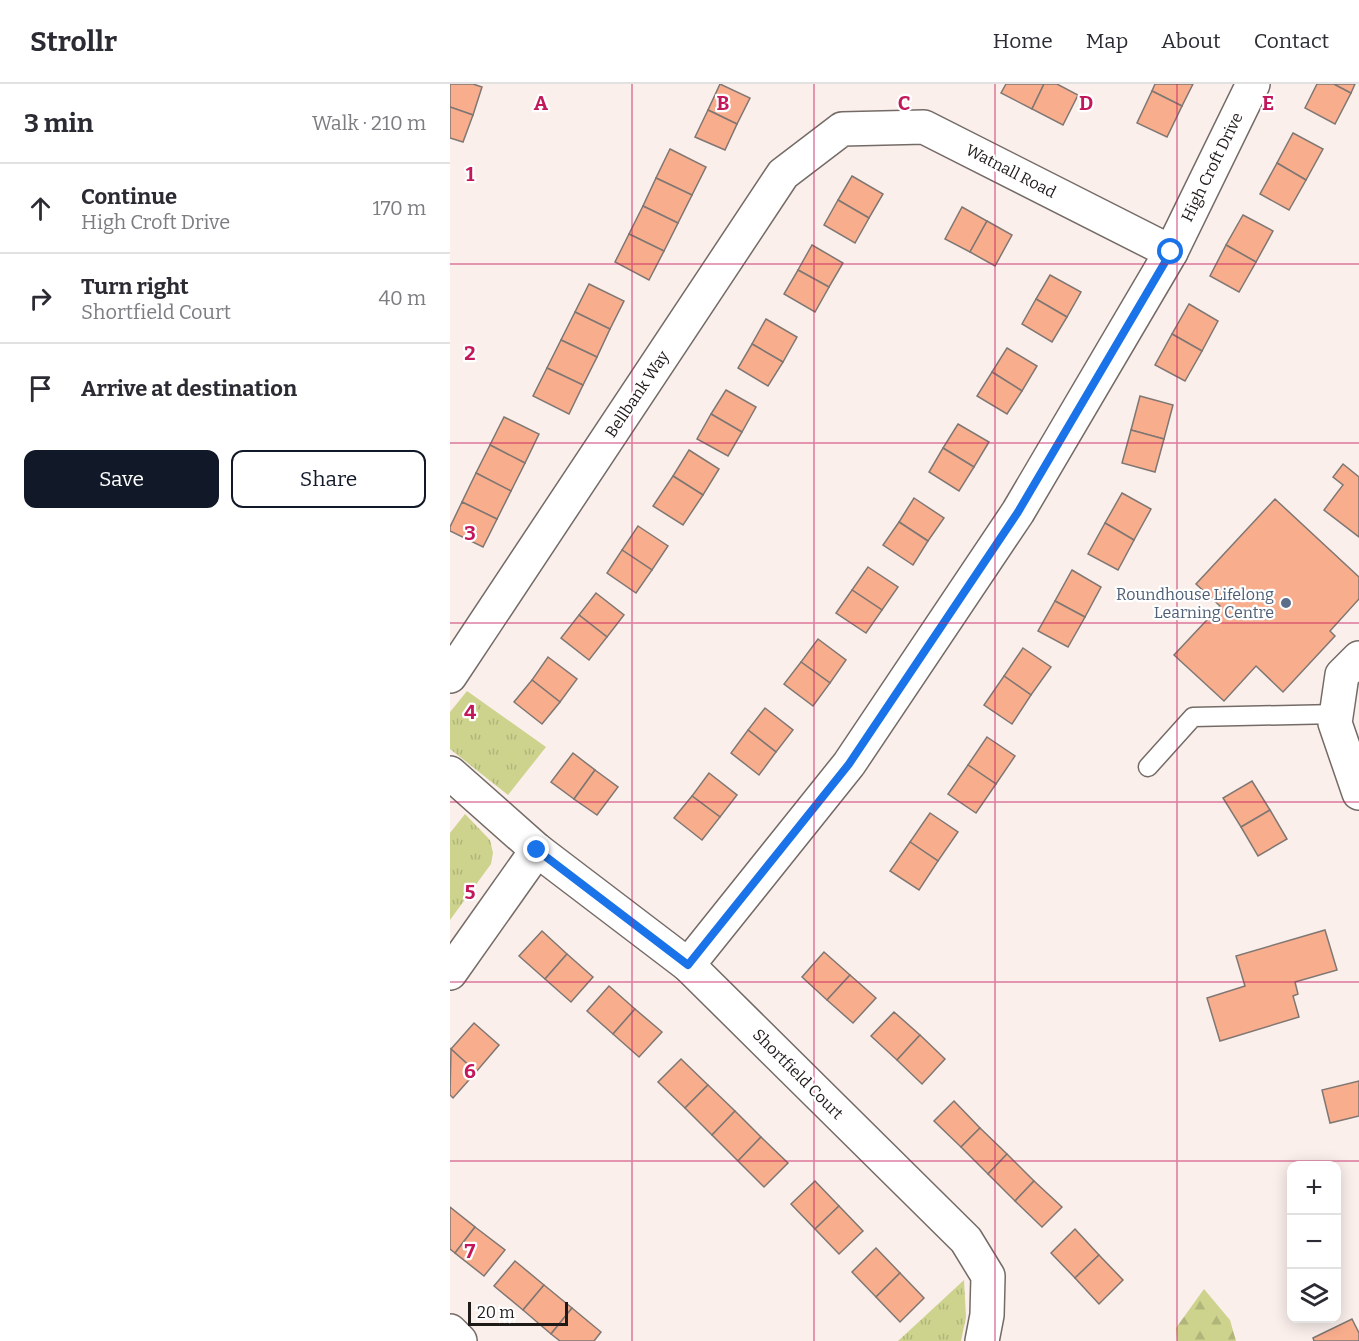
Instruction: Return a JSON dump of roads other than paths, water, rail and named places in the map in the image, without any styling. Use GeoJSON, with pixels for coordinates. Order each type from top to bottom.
{"type":"FeatureCollection","features":[{"type":"Feature","properties":{"kind":"street","name":"High Croft Drive"},"geometry":{"type":"LineString","coordinates":[[688,965],[849,764],[1018,512],[1171,252],[1253,84]]}},
{"type":"Feature","properties":{"kind":"street","name":"Watnall Road"},"geometry":{"type":"LineString","coordinates":[[842,129],[924,127],[1171,252]]}},
{"type":"Feature","properties":{"kind":"street","name":"Bellbank Way"},"geometry":{"type":"LineString","coordinates":[[450,676],[783,174],[842,129]]}},
{"type":"Feature","properties":{"kind":"street"},"geometry":{"type":"LineString","coordinates":[[1359,658],[1342,675],[1335,723],[1359,794]]}},
{"type":"Feature","properties":{"kind":"street","name":"Shortfield Court"},"geometry":{"type":"LineString","coordinates":[[450,773],[537,850],[688,965],[966,1240],[988,1276],[987,1315],[982,1341]]}},
{"type":"Feature","properties":{"kind":"street"},"geometry":{"type":"LineString","coordinates":[[450,973],[537,850]]}},
{"type":"Feature","properties":{"kind":"street"},"geometry":{"type":"LineString","coordinates":[[450,1331],[460,1341]]}},
{"type":"Feature","properties":{"kind":"lane"},"geometry":{"type":"LineString","coordinates":[[1148,767],[1193,717],[1337,714]]}},
{"type":"Feature","properties":{"kind":"place","name":"Roundhouse Lifelong Learning Centre"},"geometry":{"type":"Point","coordinates":[1286,603]}}]}
